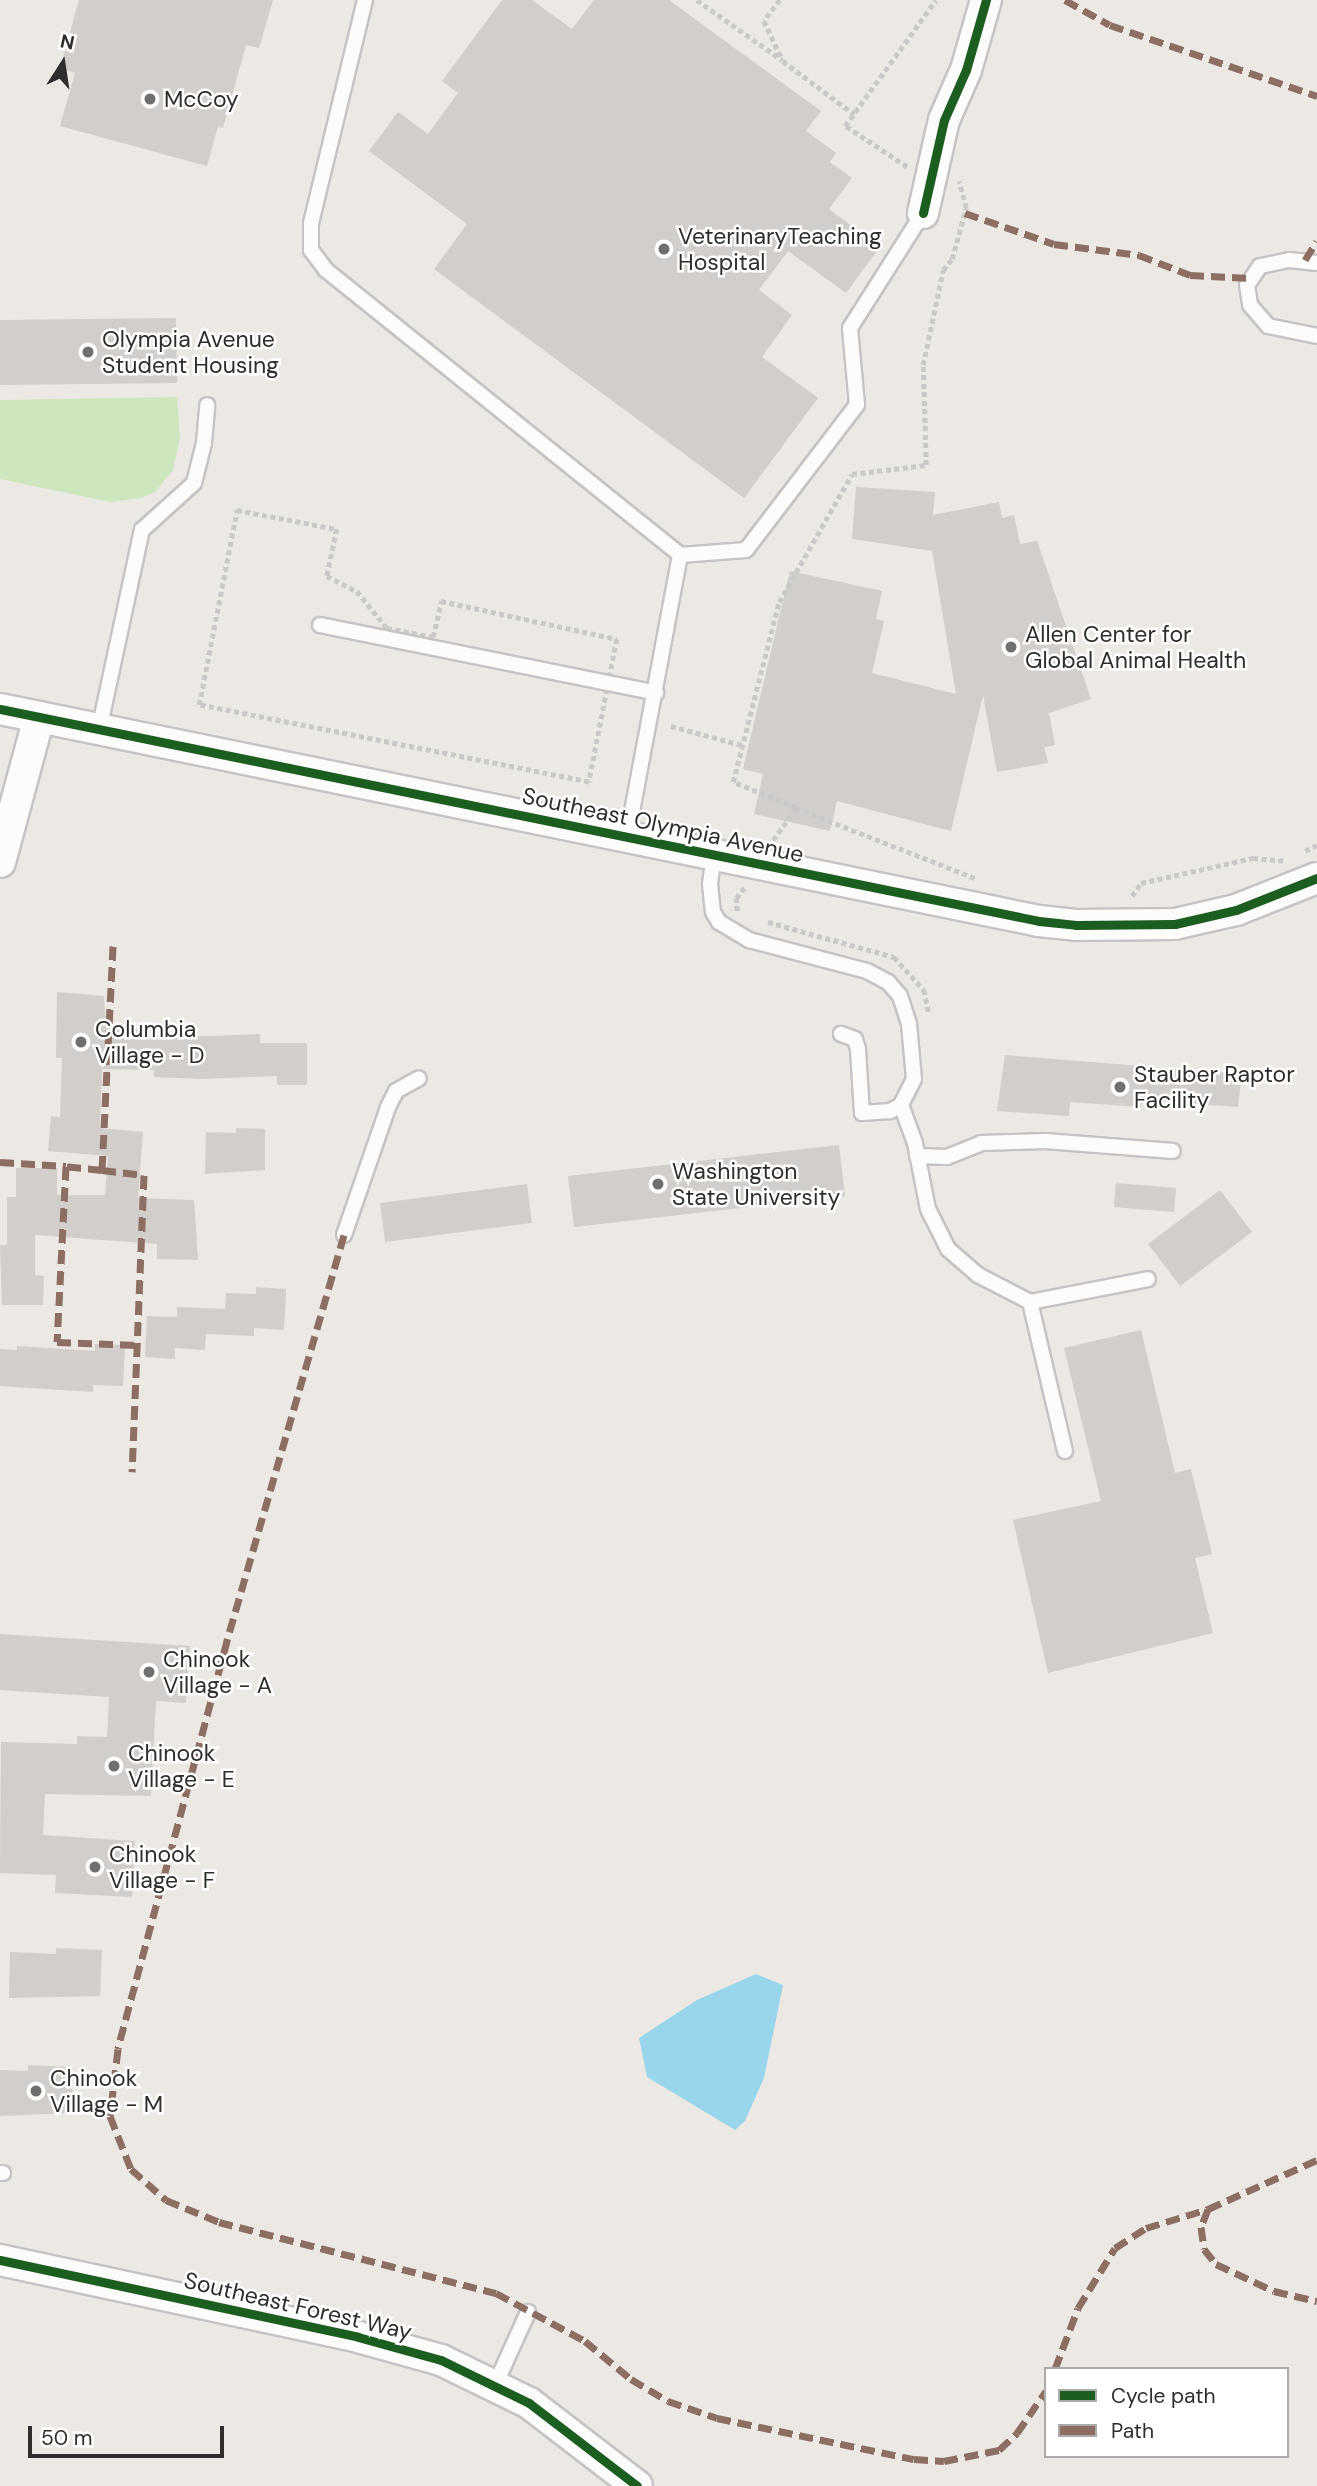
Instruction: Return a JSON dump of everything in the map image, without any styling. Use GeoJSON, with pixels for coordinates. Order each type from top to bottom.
{"type":"FeatureCollection","features":[{"type":"Feature","properties":{"kind":"street"},"geometry":{"type":"LineString","coordinates":[[923,213],[944,120],[966,70],[986,0]]}},
{"type":"Feature","properties":{"kind":"street","name":"Southeast Olympia Avenue"},"geometry":{"type":"LineString","coordinates":[[0,709],[1002,915],[1076,925],[1175,924],[1236,910],[1317,878]]}},
{"type":"Feature","properties":{"kind":"street"},"geometry":{"type":"LineString","coordinates":[[0,862],[39,717]]}},
{"type":"Feature","properties":{"kind":"street","name":"Southeast Forest Way"},"geometry":{"type":"LineString","coordinates":[[0,2260],[402,2348],[496,2383],[529,2403],[636,2486]]}},
{"type":"Feature","properties":{"kind":"lane"},"geometry":{"type":"LineString","coordinates":[[365,0],[311,224],[311,250],[326,270],[680,555],[746,550],[857,405],[850,328],[923,213]]}},
{"type":"Feature","properties":{"kind":"lane"},"geometry":{"type":"LineString","coordinates":[[1317,262],[1289,260],[1260,266],[1247,285],[1250,305],[1268,326],[1317,336]]}},
{"type":"Feature","properties":{"kind":"lane"},"geometry":{"type":"LineString","coordinates":[[99,730],[142,530],[194,483],[203,453],[207,405]]}},
{"type":"Feature","properties":{"kind":"lane"},"geometry":{"type":"LineString","coordinates":[[627,837],[680,555]]}},
{"type":"Feature","properties":{"kind":"lane"},"geometry":{"type":"LineString","coordinates":[[320,625],[656,693]]}},
{"type":"Feature","properties":{"kind":"lane"},"geometry":{"type":"LineString","coordinates":[[714,855],[713,912],[727,928],[749,940],[867,971],[888,982],[900,996],[909,1024],[914,1079],[901,1105],[890,1111],[862,1113],[858,1049],[855,1039],[841,1034]]}},
{"type":"Feature","properties":{"kind":"lane"},"geometry":{"type":"LineString","coordinates":[[344,1235],[388,1107],[396,1091],[419,1078]]}},
{"type":"Feature","properties":{"kind":"lane"},"geometry":{"type":"LineString","coordinates":[[901,1105],[917,1156],[928,1209],[948,1249],[978,1275],[1030,1302],[1148,1279]]}},
{"type":"Feature","properties":{"kind":"lane"},"geometry":{"type":"LineString","coordinates":[[917,1156],[947,1157],[981,1143],[994,1142],[1046,1141],[1173,1151]]}},
{"type":"Feature","properties":{"kind":"lane"},"geometry":{"type":"LineString","coordinates":[[1030,1302],[1065,1451]]}},
{"type":"Feature","properties":{"kind":"lane"},"geometry":{"type":"LineString","coordinates":[[496,2383],[528,2312]]}},
{"type":"Feature","properties":{"kind":"path"},"geometry":{"type":"LineString","coordinates":[[698,0],[854,114],[936,0]]}},
{"type":"Feature","properties":{"kind":"path"},"geometry":{"type":"LineString","coordinates":[[780,0],[764,21],[783,61]]}},
{"type":"Feature","properties":{"kind":"path"},"geometry":{"type":"LineString","coordinates":[[671,726],[742,745]]}},
{"type":"Feature","properties":{"kind":"path"},"geometry":{"type":"LineString","coordinates":[[733,782],[977,878],[975,887]]}},
{"type":"Feature","properties":{"kind":"path"},"geometry":{"type":"LineString","coordinates":[[765,850],[796,808]]}},
{"type":"Feature","properties":{"kind":"path"},"geometry":{"type":"LineString","coordinates":[[771,843],[784,846]]}},
{"type":"Feature","properties":{"kind":"path"},"geometry":{"type":"LineString","coordinates":[[1126,906],[1140,883],[1253,858],[1286,861],[1317,845]]}},
{"type":"Feature","properties":{"kind":"green space"},"geometry":{"type":"Polygon","coordinates":[[[177,397],[180,437],[173,470],[155,492],[141,498],[110,502],[0,479],[0,400],[177,397]]]}},
{"type":"Feature","properties":{"kind":"water"},"geometry":{"type":"Polygon","coordinates":[[[756,1974],[783,1985],[764,2078],[745,2121],[735,2130],[647,2077],[639,2038],[697,2000],[756,1974]]]}},
{"type":"Feature","properties":{"kind":"building","name":"McCoy"},"geometry":{"type":"Polygon","coordinates":[[[79,0],[273,0],[259,48],[246,45],[223,128],[218,126],[207,166],[60,126],[75,73],[60,68],[79,0]]]}},
{"type":"Feature","properties":{"kind":"building","name":"VeterinaryTeaching Hospital"},"geometry":{"type":"Polygon","coordinates":[[[502,0],[532,0],[572,29],[594,0],[669,0],[821,111],[806,131],[836,153],[830,162],[852,178],[829,209],[880,247],[846,293],[788,251],[759,290],[792,315],[762,357],[818,398],[744,498],[434,269],[467,224],[369,151],[398,112],[428,134],[458,93],[442,81],[502,0]]]}},
{"type":"Feature","properties":{"kind":"building","name":"Olympia Avenue Student Housing"},"geometry":{"type":"Polygon","coordinates":[[[176,318],[177,383],[0,385],[0,320],[176,318]]]}},
{"type":"Feature","properties":{"kind":"building","name":"Allen Center for Global Animal Health"},"geometry":{"type":"Polygon","coordinates":[[[856,487],[935,492],[933,515],[999,502],[1002,518],[1014,515],[1020,544],[1037,541],[1091,699],[1049,713],[1055,745],[1044,747],[1048,763],[997,772],[983,695],[951,831],[837,801],[830,831],[754,814],[763,774],[743,769],[790,571],[882,591],[876,619],[884,621],[872,673],[956,694],[932,551],[852,539],[856,487]]]}},
{"type":"Feature","properties":{"kind":"building"},"geometry":{"type":"Polygon","coordinates":[[[57,992],[104,996],[106,1028],[154,1029],[154,1038],[260,1034],[260,1043],[307,1043],[307,1085],[277,1085],[277,1076],[200,1079],[154,1077],[154,1070],[102,1069],[100,1128],[143,1132],[138,1198],[194,1200],[198,1260],[157,1259],[157,1244],[35,1235],[35,1275],[44,1276],[43,1305],[2,1305],[0,1245],[7,1245],[7,1197],[16,1197],[16,1168],[57,1168],[57,1195],[105,1195],[108,1156],[48,1151],[51,1116],[60,1117],[62,1058],[56,1058],[57,992]]]}},
{"type":"Feature","properties":{"kind":"building","name":"Stauber Raptor Facility"},"geometry":{"type":"Polygon","coordinates":[[[1005,1055],[1242,1074],[1238,1107],[1142,1100],[1141,1107],[1070,1102],[1069,1116],[997,1111],[1005,1055]]]}},
{"type":"Feature","properties":{"kind":"building"},"geometry":{"type":"Polygon","coordinates":[[[236,1128],[265,1129],[265,1170],[205,1174],[206,1132],[236,1133],[236,1128]]]}},
{"type":"Feature","properties":{"kind":"building"},"geometry":{"type":"Polygon","coordinates":[[[839,1145],[845,1196],[574,1227],[568,1176],[839,1145]]]}},
{"type":"Feature","properties":{"kind":"building"},"geometry":{"type":"Polygon","coordinates":[[[1116,1183],[1176,1188],[1174,1212],[1114,1207],[1116,1183]]]}},
{"type":"Feature","properties":{"kind":"building"},"geometry":{"type":"Polygon","coordinates":[[[527,1184],[532,1223],[385,1242],[380,1203],[527,1184]]]}},
{"type":"Feature","properties":{"kind":"building"},"geometry":{"type":"Polygon","coordinates":[[[1220,1190],[1252,1232],[1180,1286],[1148,1244],[1220,1190]]]}},
{"type":"Feature","properties":{"kind":"building"},"geometry":{"type":"Polygon","coordinates":[[[256,1287],[286,1289],[284,1330],[254,1328],[254,1336],[206,1334],[205,1350],[175,1348],[175,1359],[145,1357],[147,1316],[177,1317],[177,1307],[225,1309],[226,1293],[256,1294],[256,1287]]]}},
{"type":"Feature","properties":{"kind":"building"},"geometry":{"type":"Polygon","coordinates":[[[1141,1330],[1175,1473],[1191,1469],[1212,1554],[1195,1558],[1213,1633],[1048,1673],[1013,1520],[1101,1501],[1064,1348],[1141,1330]]]}},
{"type":"Feature","properties":{"kind":"building"},"geometry":{"type":"Polygon","coordinates":[[[95,1344],[125,1345],[123,1386],[93,1385],[93,1392],[0,1386],[0,1349],[17,1350],[17,1346],[95,1351],[95,1344]]]}},
{"type":"Feature","properties":{"kind":"building"},"geometry":{"type":"Polygon","coordinates":[[[0,1634],[190,1646],[186,1703],[156,1701],[151,1796],[45,1794],[43,1835],[135,1841],[132,1897],[55,1893],[56,1875],[0,1873],[1,1742],[77,1744],[77,1736],[107,1737],[109,1697],[0,1690],[0,1634]]]}},
{"type":"Feature","properties":{"kind":"building"},"geometry":{"type":"Polygon","coordinates":[[[56,1948],[102,1950],[100,1996],[9,1998],[10,1952],[56,1954],[56,1948]]]}},
{"type":"Feature","properties":{"kind":"building","name":"Chinook Village - M"},"geometry":{"type":"Polygon","coordinates":[[[28,2065],[73,2067],[72,2113],[0,2116],[0,2070],[28,2071],[28,2065]]]}},
{"type":"Feature","properties":{"kind":"marked path"},"geometry":{"type":"LineString","coordinates":[[1065,0],[1110,25],[1317,96]]}},
{"type":"Feature","properties":{"kind":"marked path"},"geometry":{"type":"LineString","coordinates":[[965,213],[1054,244],[1139,255],[1190,275],[1250,278]]}},
{"type":"Feature","properties":{"kind":"marked path"},"geometry":{"type":"LineString","coordinates":[[1305,260],[1317,241]]}},
{"type":"Feature","properties":{"kind":"marked path"},"geometry":{"type":"LineString","coordinates":[[113,946],[102,1170],[66,1166],[57,1342],[138,1345]]}},
{"type":"Feature","properties":{"kind":"marked path"},"geometry":{"type":"LineString","coordinates":[[0,1162],[66,1166]]}},
{"type":"Feature","properties":{"kind":"marked path"},"geometry":{"type":"LineString","coordinates":[[102,1170],[144,1175],[132,1472]]}},
{"type":"Feature","properties":{"kind":"marked path"},"geometry":{"type":"LineString","coordinates":[[344,1235],[227,1641],[118,2049],[110,2116],[131,2169],[166,2200],[219,2222],[496,2293],[585,2341],[631,2379],[668,2401],[717,2418],[914,2459],[944,2461],[999,2450],[1017,2433],[1044,2394]]}},
{"type":"Feature","properties":{"kind":"marked path"},"geometry":{"type":"LineString","coordinates":[[1056,2367],[1078,2308],[1115,2248],[1146,2228],[1208,2209],[1317,2160]]}},
{"type":"Feature","properties":{"kind":"marked path"},"geometry":{"type":"LineString","coordinates":[[1208,2209],[1201,2227],[1204,2249],[1216,2264],[1274,2291],[1317,2301]]}},
{"type":"Feature","properties":{"kind":"cycle path"},"geometry":{"type":"LineString","coordinates":[[923,213],[944,120],[966,70],[986,0]]}},
{"type":"Feature","properties":{"kind":"cycle path"},"geometry":{"type":"LineString","coordinates":[[0,709],[1039,921],[1076,925],[1175,924],[1236,910],[1317,878]]}},
{"type":"Feature","properties":{"kind":"cycle path"},"geometry":{"type":"LineString","coordinates":[[0,2260],[358,2337],[441,2360],[529,2403],[637,2486]]}},
{"type":"Feature","properties":{"kind":"place","name":"McCoy"},"geometry":{"type":"Point","coordinates":[150,99]}},
{"type":"Feature","properties":{"kind":"place","name":"VeterinaryTeaching Hospital"},"geometry":{"type":"Point","coordinates":[664,249]}},
{"type":"Feature","properties":{"kind":"place","name":"Olympia Avenue Student Housing"},"geometry":{"type":"Point","coordinates":[88,352]}},
{"type":"Feature","properties":{"kind":"place","name":"Allen Center for Global Animal Health"},"geometry":{"type":"Point","coordinates":[1011,647]}},
{"type":"Feature","properties":{"kind":"place","name":"Columbia Village - D"},"geometry":{"type":"Point","coordinates":[81,1042]}},
{"type":"Feature","properties":{"kind":"place","name":"Stauber Raptor Facility"},"geometry":{"type":"Point","coordinates":[1120,1087]}},
{"type":"Feature","properties":{"kind":"place","name":"Washington State University"},"geometry":{"type":"Point","coordinates":[658,1184]}},
{"type":"Feature","properties":{"kind":"place","name":"Chinook Village - A"},"geometry":{"type":"Point","coordinates":[149,1672]}},
{"type":"Feature","properties":{"kind":"place","name":"Chinook Village - E"},"geometry":{"type":"Point","coordinates":[114,1766]}},
{"type":"Feature","properties":{"kind":"place","name":"Chinook Village - F"},"geometry":{"type":"Point","coordinates":[95,1867]}},
{"type":"Feature","properties":{"kind":"place","name":"Chinook Village - M"},"geometry":{"type":"Point","coordinates":[36,2091]}}]}
